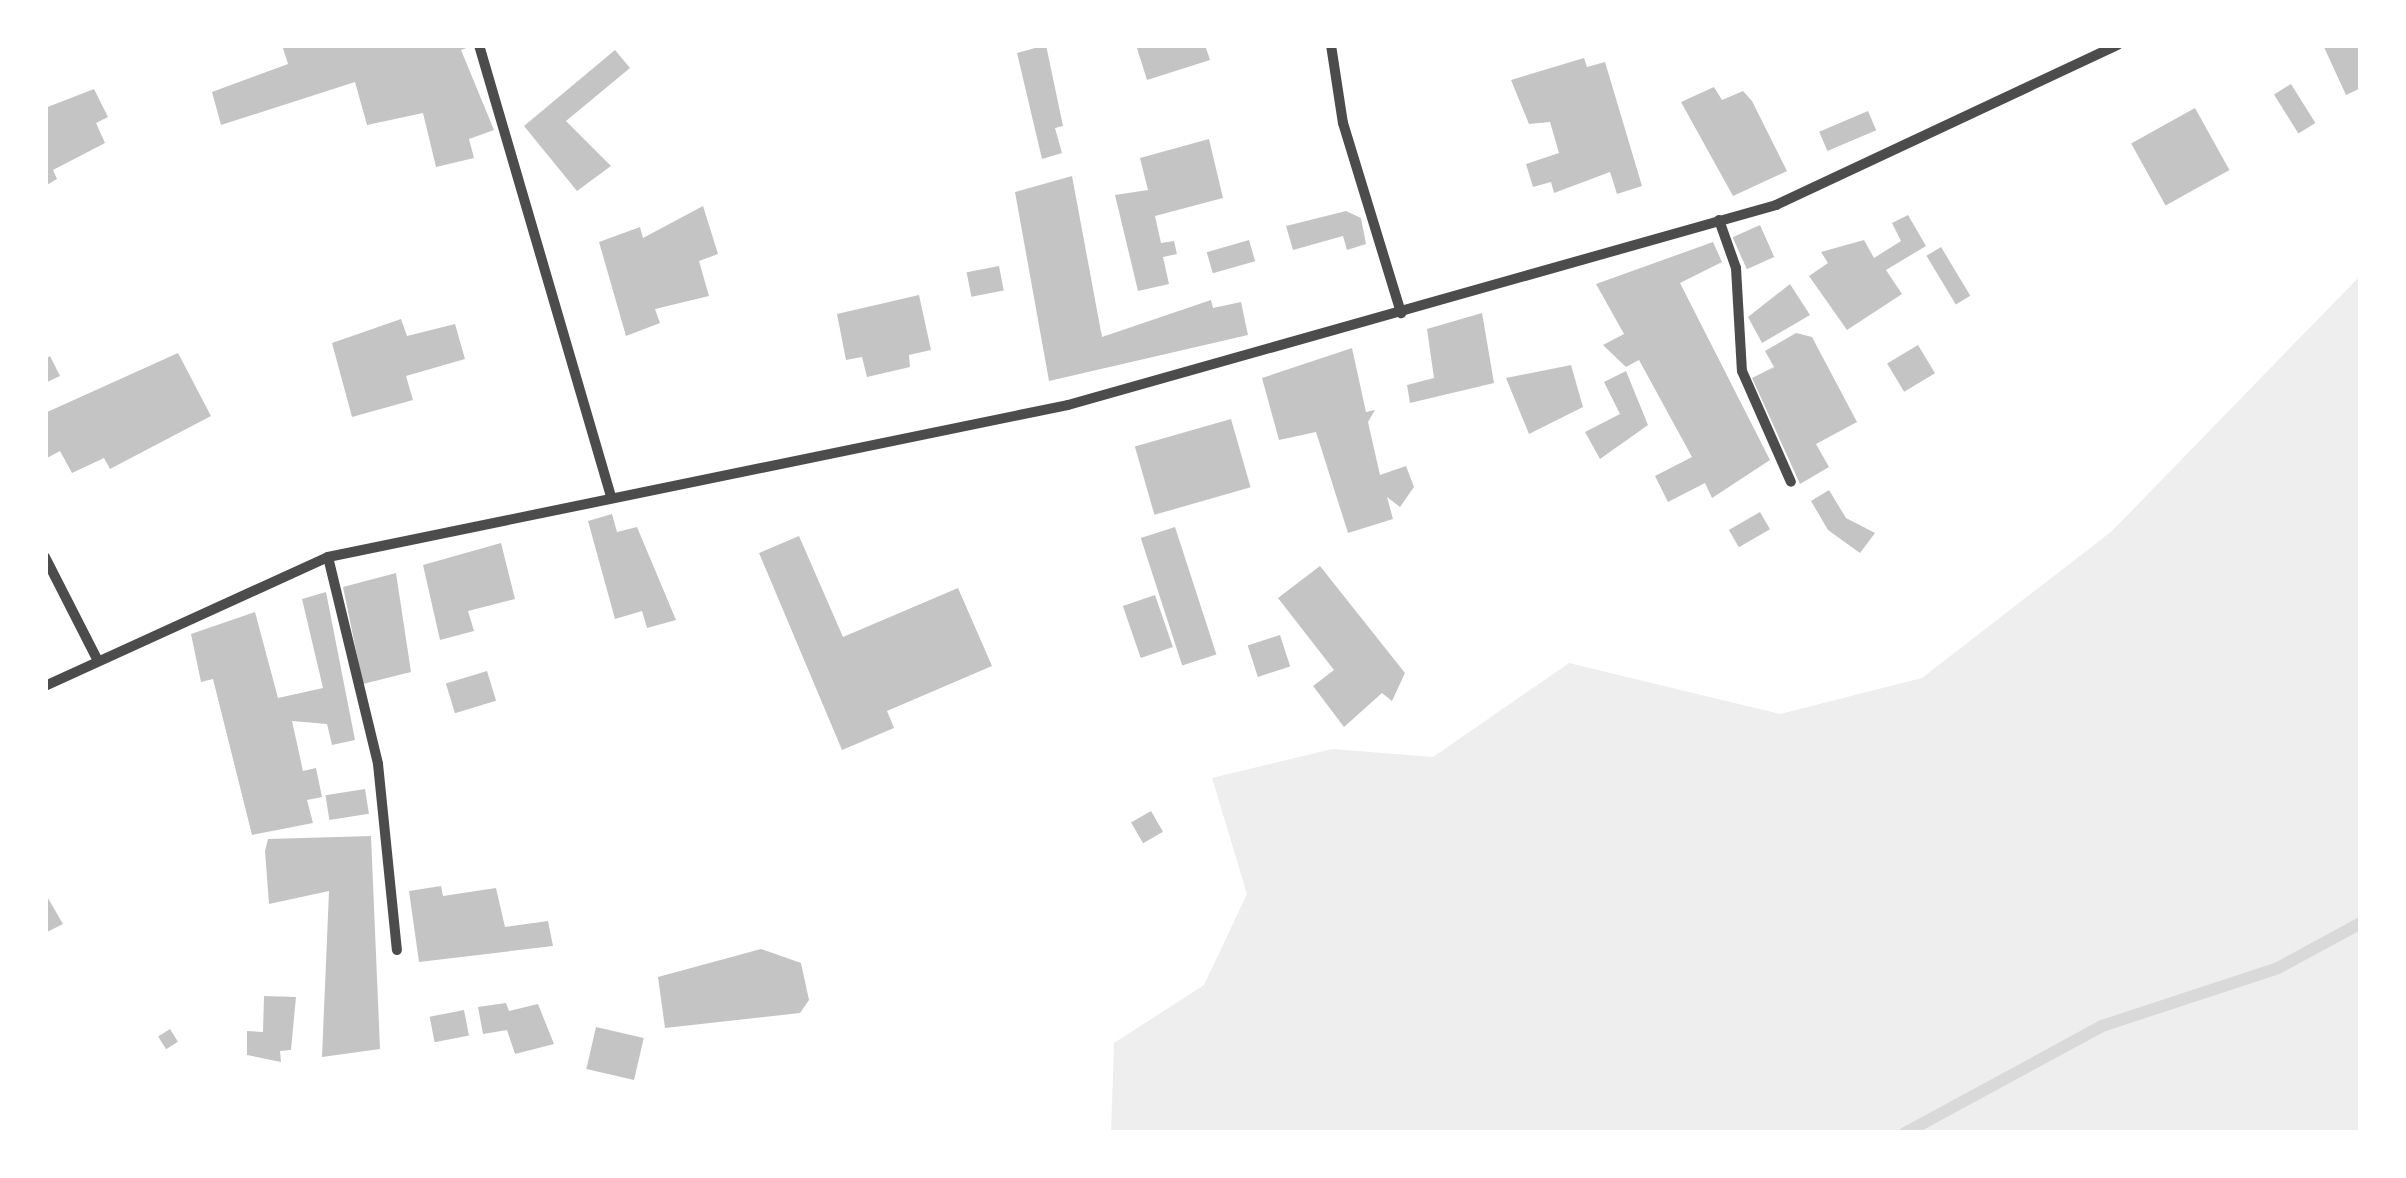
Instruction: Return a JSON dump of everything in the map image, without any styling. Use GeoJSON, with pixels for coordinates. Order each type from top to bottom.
{"type":"FeatureCollection","features":[{"type":"Feature","properties":{"kind":"street"},"geometry":{"type":"LineString","coordinates":[[478,45],[611,497]]}},
{"type":"Feature","properties":{"kind":"street"},"geometry":{"type":"LineString","coordinates":[[1331,45],[1344,123],[1401,313]]}},
{"type":"Feature","properties":{"kind":"street"},"geometry":{"type":"LineString","coordinates":[[45,686],[96,659],[328,557],[1068,405],[1776,205],[2117,45]]}},
{"type":"Feature","properties":{"kind":"street"},"geometry":{"type":"LineString","coordinates":[[1720,220],[1736,268],[1742,371],[1791,482]]}},
{"type":"Feature","properties":{"kind":"street"},"geometry":{"type":"LineString","coordinates":[[45,557],[96,659]]}},
{"type":"Feature","properties":{"kind":"street"},"geometry":{"type":"LineString","coordinates":[[328,557],[378,764],[396,950]]}},
{"type":"Feature","properties":{"kind":"shaded area"},"geometry":{"type":"Polygon","coordinates":[[[2361,275],[2361,1133],[1111,1133],[1114,1043],[1204,985],[1247,894],[1212,778],[1332,749],[1433,757],[1569,663],[1780,714],[1922,678],[2112,531],[2361,275]]]}},
{"type":"Feature","properties":{"kind":"building"},"geometry":{"type":"Polygon","coordinates":[[[282,45],[475,45],[461,50],[494,130],[469,139],[474,158],[436,167],[423,113],[367,125],[355,82],[221,125],[212,92],[288,64],[282,45]]]}},
{"type":"Feature","properties":{"kind":"building"},"geometry":{"type":"Polygon","coordinates":[[[1046,45],[1063,126],[1055,128],[1062,153],[1042,159],[1017,53],[1046,45]]]}},
{"type":"Feature","properties":{"kind":"building"},"geometry":{"type":"Polygon","coordinates":[[[1136,45],[1205,45],[1210,60],[1147,80],[1136,45]]]}},
{"type":"Feature","properties":{"kind":"building"},"geometry":{"type":"Polygon","coordinates":[[[2323,45],[2361,45],[2361,88],[2346,95],[2323,45]]]}},
{"type":"Feature","properties":{"kind":"building"},"geometry":{"type":"Polygon","coordinates":[[[615,50],[630,68],[566,121],[611,166],[577,191],[524,126],[615,50]]]}},
{"type":"Feature","properties":{"kind":"building"},"geometry":{"type":"Polygon","coordinates":[[[1584,58],[1587,67],[1605,62],[1642,186],[1617,194],[1610,172],[1554,193],[1551,182],[1533,187],[1526,164],[1559,153],[1550,122],[1529,124],[1511,80],[1584,58]]]}},
{"type":"Feature","properties":{"kind":"building"},"geometry":{"type":"Polygon","coordinates":[[[2291,84],[2315,123],[2298,134],[2274,95],[2291,84]]]}},
{"type":"Feature","properties":{"kind":"building"},"geometry":{"type":"Polygon","coordinates":[[[1714,87],[1722,100],[1743,91],[1752,101],[1787,171],[1733,196],[1681,102],[1714,87]]]}},
{"type":"Feature","properties":{"kind":"building"},"geometry":{"type":"Polygon","coordinates":[[[94,89],[108,117],[96,123],[105,143],[53,170],[57,179],[45,186],[45,108],[94,89]]]}},
{"type":"Feature","properties":{"kind":"building"},"geometry":{"type":"Polygon","coordinates":[[[2195,108],[2229,170],[2166,205],[2131,143],[2195,108]]]}},
{"type":"Feature","properties":{"kind":"building"},"geometry":{"type":"Polygon","coordinates":[[[1868,111],[1876,130],[1827,151],[1819,132],[1868,111]]]}},
{"type":"Feature","properties":{"kind":"building"},"geometry":{"type":"Polygon","coordinates":[[[1209,139],[1223,198],[1155,216],[1161,243],[1174,241],[1177,254],[1163,257],[1169,284],[1138,291],[1115,195],[1148,190],[1140,158],[1209,139]]]}},
{"type":"Feature","properties":{"kind":"building"},"geometry":{"type":"Polygon","coordinates":[[[1072,176],[1102,337],[1211,300],[1213,308],[1241,302],[1248,335],[1049,381],[1015,192],[1072,176]]]}},
{"type":"Feature","properties":{"kind":"building"},"geometry":{"type":"Polygon","coordinates":[[[703,206],[718,254],[699,261],[709,296],[655,309],[660,323],[626,336],[599,242],[640,227],[643,238],[703,206]]]}},
{"type":"Feature","properties":{"kind":"building"},"geometry":{"type":"Polygon","coordinates":[[[1346,211],[1361,218],[1366,244],[1347,250],[1343,236],[1293,250],[1286,226],[1346,211]]]}},
{"type":"Feature","properties":{"kind":"building"},"geometry":{"type":"Polygon","coordinates":[[[1908,215],[1926,246],[1886,270],[1902,294],[1847,330],[1809,276],[1828,263],[1821,252],[1864,240],[1874,258],[1901,241],[1892,223],[1908,215]]]}},
{"type":"Feature","properties":{"kind":"building"},"geometry":{"type":"Polygon","coordinates":[[[1760,225],[1774,257],[1747,269],[1733,237],[1760,225]]]}},
{"type":"Feature","properties":{"kind":"building"},"geometry":{"type":"Polygon","coordinates":[[[1249,240],[1255,261],[1213,273],[1207,252],[1249,240]]]}},
{"type":"Feature","properties":{"kind":"building"},"geometry":{"type":"Polygon","coordinates":[[[1713,242],[1722,262],[1680,283],[1770,460],[1712,498],[1705,483],[1668,502],[1655,476],[1692,457],[1639,360],[1626,367],[1603,345],[1624,334],[1596,284],[1713,242]]]}},
{"type":"Feature","properties":{"kind":"building"},"geometry":{"type":"Polygon","coordinates":[[[1941,247],[1970,296],[1956,305],[1926,256],[1941,247]]]}},
{"type":"Feature","properties":{"kind":"building"},"geometry":{"type":"Polygon","coordinates":[[[999,266],[1004,291],[971,297],[967,272],[999,266]]]}},
{"type":"Feature","properties":{"kind":"building"},"geometry":{"type":"Polygon","coordinates":[[[1790,284],[1810,315],[1762,343],[1748,317],[1790,284]]]}},
{"type":"Feature","properties":{"kind":"building"},"geometry":{"type":"Polygon","coordinates":[[[919,295],[931,350],[909,355],[910,367],[867,377],[862,357],[846,360],[837,314],[919,295]]]}},
{"type":"Feature","properties":{"kind":"building"},"geometry":{"type":"Polygon","coordinates":[[[1482,313],[1494,383],[1410,403],[1407,385],[1434,378],[1427,329],[1482,313]]]}},
{"type":"Feature","properties":{"kind":"building"},"geometry":{"type":"Polygon","coordinates":[[[401,319],[407,336],[455,324],[465,359],[406,376],[413,400],[352,417],[332,343],[401,319]]]}},
{"type":"Feature","properties":{"kind":"building"},"geometry":{"type":"Polygon","coordinates":[[[1796,333],[1812,337],[1857,422],[1816,444],[1829,467],[1800,484],[1752,378],[1774,367],[1765,351],[1796,333]]]}},
{"type":"Feature","properties":{"kind":"building"},"geometry":{"type":"Polygon","coordinates":[[[1918,345],[1935,373],[1904,392],[1887,364],[1918,345]]]}},
{"type":"Feature","properties":{"kind":"building"},"geometry":{"type":"Polygon","coordinates":[[[1352,348],[1366,412],[1375,410],[1368,422],[1380,475],[1406,466],[1414,487],[1400,507],[1387,497],[1393,519],[1348,533],[1316,432],[1279,440],[1262,378],[1352,348]]]}},
{"type":"Feature","properties":{"kind":"building"},"geometry":{"type":"Polygon","coordinates":[[[178,353],[211,416],[110,469],[104,458],[72,473],[60,451],[45,459],[45,413],[178,353]]]}},
{"type":"Feature","properties":{"kind":"building"},"geometry":{"type":"Polygon","coordinates":[[[50,356],[60,376],[45,383],[45,359],[50,356]]]}},
{"type":"Feature","properties":{"kind":"building"},"geometry":{"type":"Polygon","coordinates":[[[1571,365],[1583,407],[1529,434],[1506,378],[1571,365]]]}},
{"type":"Feature","properties":{"kind":"building"},"geometry":{"type":"Polygon","coordinates":[[[1626,371],[1648,425],[1600,459],[1585,432],[1620,414],[1604,382],[1626,371]]]}},
{"type":"Feature","properties":{"kind":"building"},"geometry":{"type":"Polygon","coordinates":[[[1231,419],[1251,487],[1154,515],[1135,447],[1231,419]]]}},
{"type":"Feature","properties":{"kind":"building"},"geometry":{"type":"Polygon","coordinates":[[[1829,490],[1846,518],[1875,533],[1860,553],[1828,530],[1811,501],[1829,490]]]}},
{"type":"Feature","properties":{"kind":"building"},"geometry":{"type":"Polygon","coordinates":[[[1760,512],[1770,529],[1739,547],[1729,530],[1760,512]]]}},
{"type":"Feature","properties":{"kind":"building"},"geometry":{"type":"Polygon","coordinates":[[[612,514],[617,532],[637,527],[676,620],[647,628],[642,611],[615,619],[588,521],[612,514]]]}},
{"type":"Feature","properties":{"kind":"building"},"geometry":{"type":"Polygon","coordinates":[[[1175,527],[1216,654],[1182,666],[1141,538],[1175,527]]]}},
{"type":"Feature","properties":{"kind":"building"},"geometry":{"type":"Polygon","coordinates":[[[799,536],[843,637],[958,588],[992,666],[887,711],[894,728],[842,750],[759,553],[799,536]]]}},
{"type":"Feature","properties":{"kind":"building"},"geometry":{"type":"Polygon","coordinates":[[[501,543],[515,599],[468,611],[474,631],[440,640],[423,565],[501,543]]]}},
{"type":"Feature","properties":{"kind":"building"},"geometry":{"type":"Polygon","coordinates":[[[1320,566],[1405,673],[1392,701],[1382,693],[1344,727],[1313,686],[1334,670],[1278,598],[1320,566]]]}},
{"type":"Feature","properties":{"kind":"building"},"geometry":{"type":"Polygon","coordinates":[[[396,573],[411,672],[363,684],[343,587],[396,573]]]}},
{"type":"Feature","properties":{"kind":"building"},"geometry":{"type":"Polygon","coordinates":[[[326,592],[355,740],[332,745],[327,724],[292,721],[303,771],[316,768],[322,797],[307,800],[313,823],[252,835],[213,679],[201,682],[191,634],[255,612],[278,698],[323,688],[302,599],[326,592]]]}},
{"type":"Feature","properties":{"kind":"building"},"geometry":{"type":"Polygon","coordinates":[[[1155,595],[1173,647],[1141,658],[1123,606],[1155,595]]]}},
{"type":"Feature","properties":{"kind":"building"},"geometry":{"type":"Polygon","coordinates":[[[1280,635],[1290,666],[1258,677],[1248,646],[1280,635]]]}},
{"type":"Feature","properties":{"kind":"building"},"geometry":{"type":"Polygon","coordinates":[[[487,671],[496,701],[455,713],[446,684],[487,671]]]}},
{"type":"Feature","properties":{"kind":"building"},"geometry":{"type":"Polygon","coordinates":[[[365,789],[369,814],[329,820],[325,795],[365,789]]]}},
{"type":"Feature","properties":{"kind":"building"},"geometry":{"type":"Polygon","coordinates":[[[1151,811],[1163,832],[1143,843],[1131,822],[1151,811]]]}},
{"type":"Feature","properties":{"kind":"building"},"geometry":{"type":"Polygon","coordinates":[[[371,836],[380,1049],[322,1057],[329,891],[269,904],[265,851],[268,839],[371,836]]]}},
{"type":"Feature","properties":{"kind":"building"},"geometry":{"type":"Polygon","coordinates":[[[441,886],[443,896],[496,888],[505,927],[548,921],[553,946],[419,962],[409,891],[441,886]]]}},
{"type":"Feature","properties":{"kind":"building"},"geometry":{"type":"Polygon","coordinates":[[[45,893],[63,924],[45,933],[45,893]]]}},
{"type":"Feature","properties":{"kind":"building"},"geometry":{"type":"Polygon","coordinates":[[[761,949],[801,963],[809,1000],[800,1013],[665,1028],[658,977],[761,949]]]}},
{"type":"Feature","properties":{"kind":"building"},"geometry":{"type":"Polygon","coordinates":[[[264,996],[296,997],[291,1050],[280,1051],[281,1062],[247,1055],[247,1031],[263,1032],[264,996]]]}},
{"type":"Feature","properties":{"kind":"building"},"geometry":{"type":"Polygon","coordinates":[[[506,1003],[509,1011],[538,1004],[554,1044],[515,1054],[507,1030],[483,1034],[478,1007],[506,1003]]]}},
{"type":"Feature","properties":{"kind":"building"},"geometry":{"type":"Polygon","coordinates":[[[464,1010],[469,1036],[435,1042],[430,1017],[464,1010]]]}},
{"type":"Feature","properties":{"kind":"building"},"geometry":{"type":"Polygon","coordinates":[[[596,1027],[644,1038],[634,1080],[586,1069],[596,1027]]]}},
{"type":"Feature","properties":{"kind":"building"},"geometry":{"type":"Polygon","coordinates":[[[170,1029],[178,1042],[166,1049],[158,1036],[170,1029]]]}},
{"type":"Feature","properties":{"kind":"waterway"},"geometry":{"type":"LineString","coordinates":[[1905,1133],[2102,1026],[2278,968],[2361,923]]}}]}
